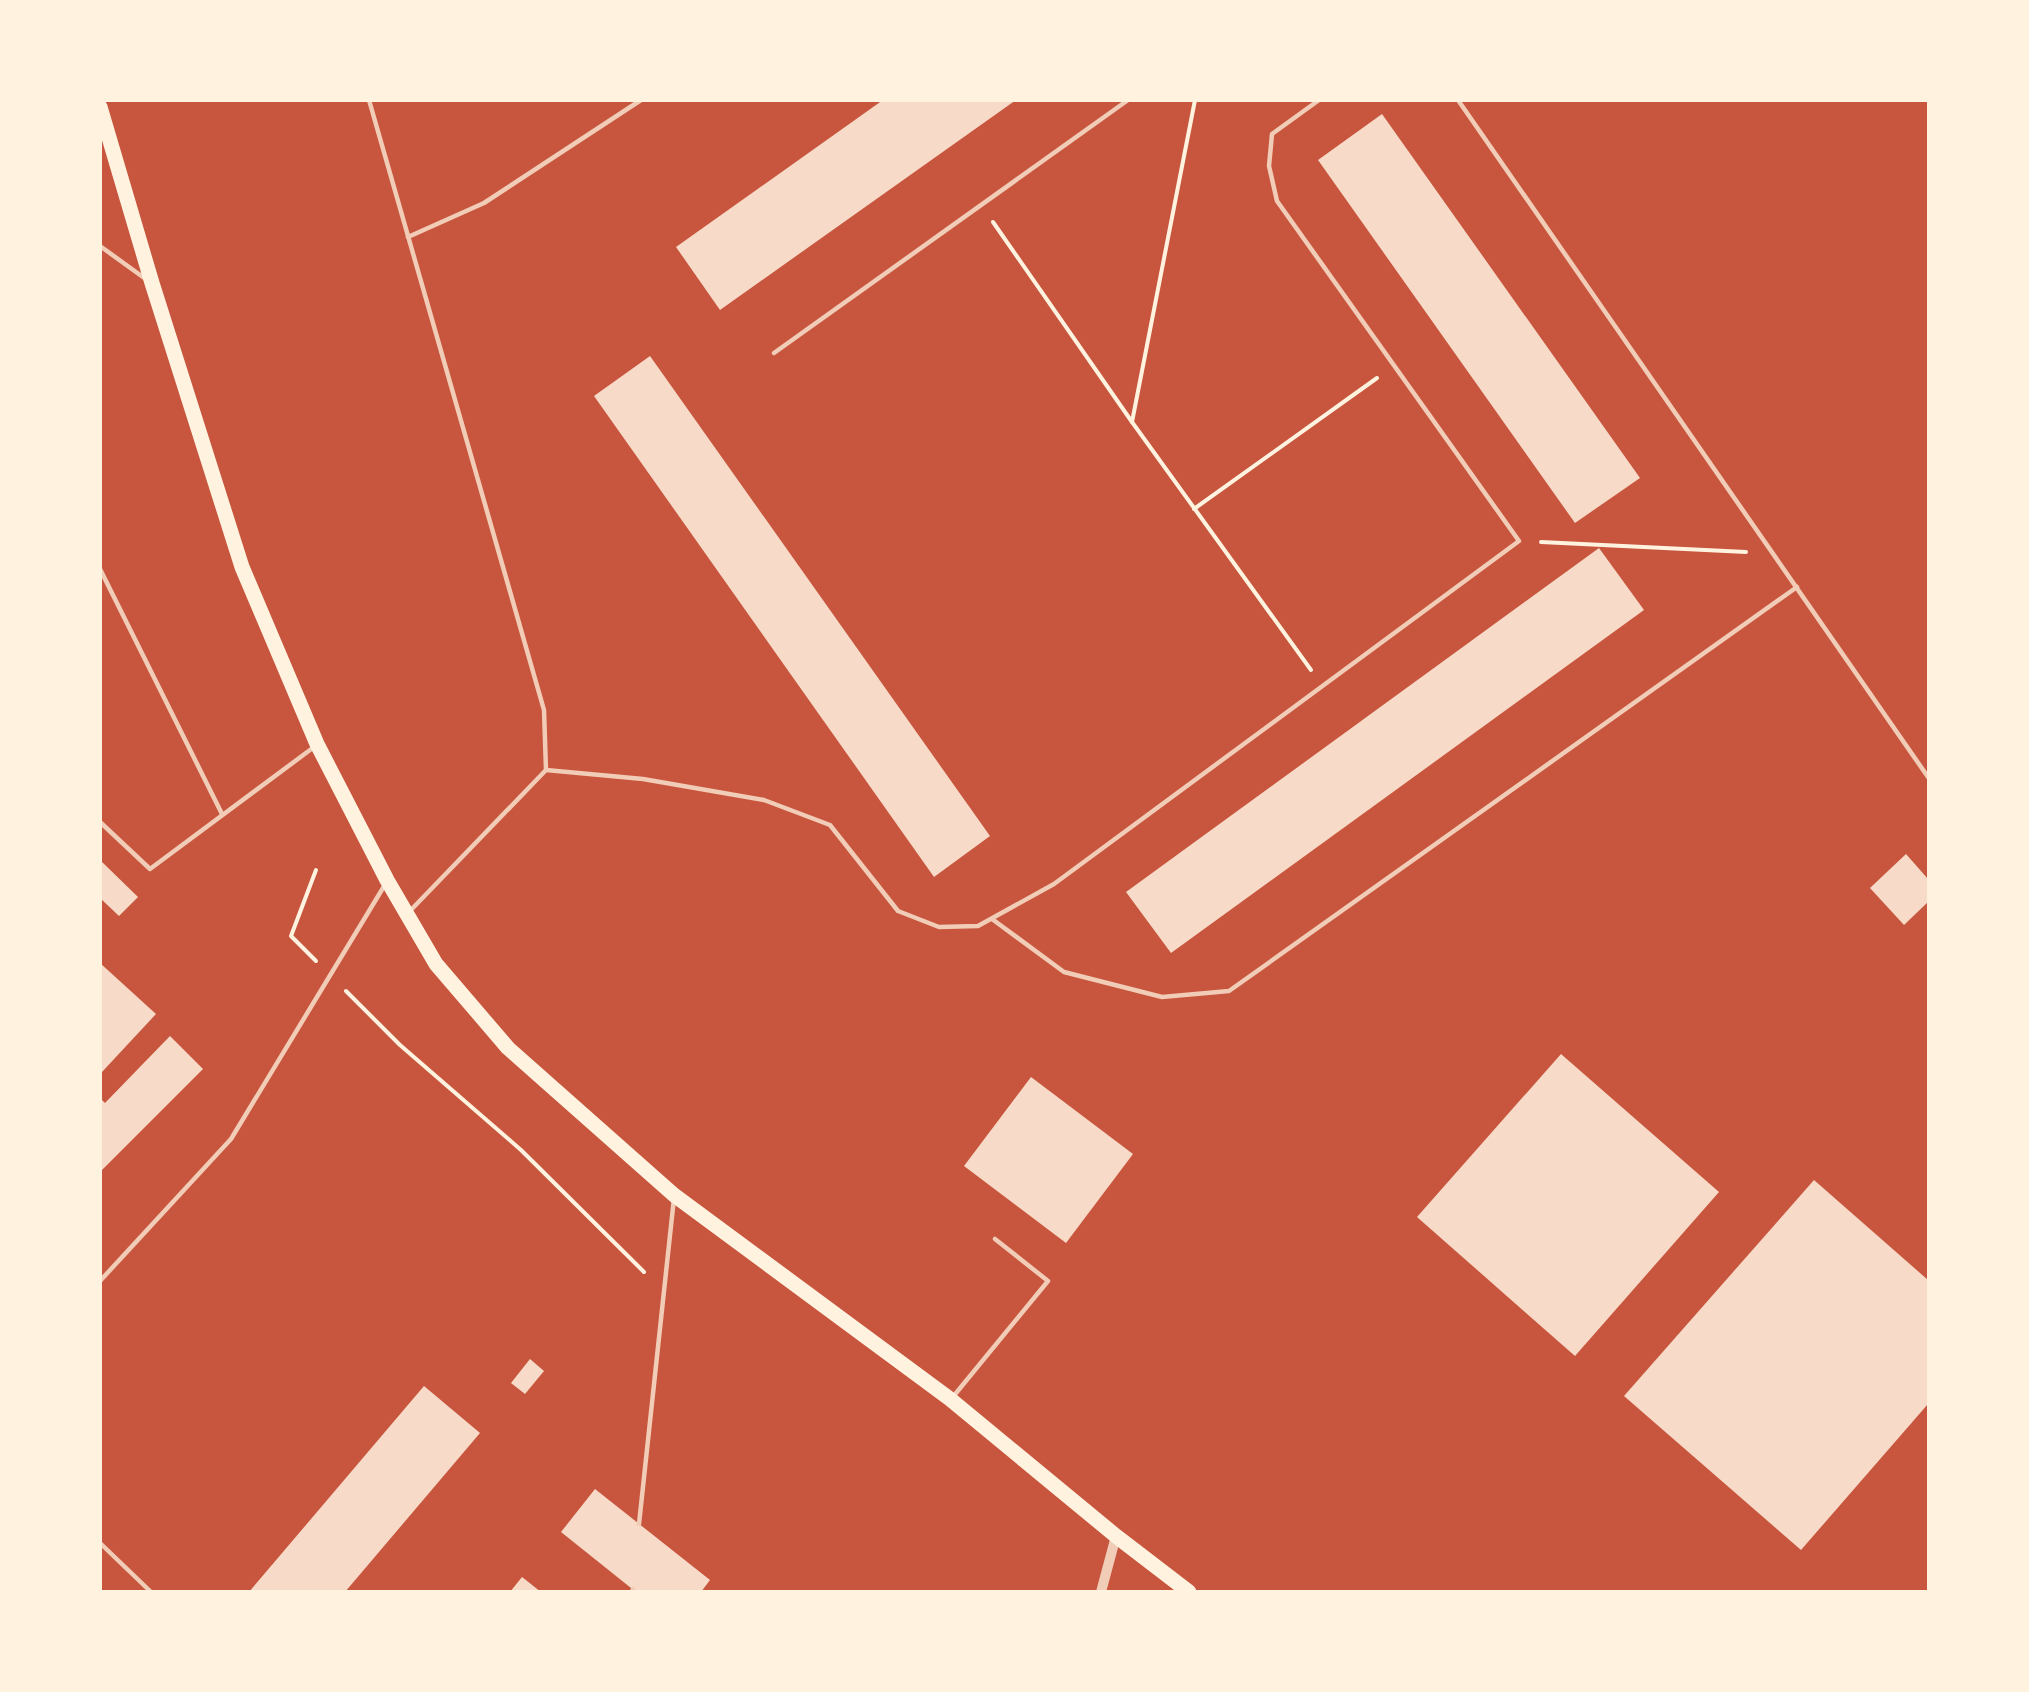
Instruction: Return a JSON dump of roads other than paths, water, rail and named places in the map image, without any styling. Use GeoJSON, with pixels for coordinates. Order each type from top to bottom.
{"type":"FeatureCollection","features":[{"type":"Feature","properties":{"kind":"main road"},"geometry":{"type":"LineString","coordinates":[[100,107],[152,283],[242,567],[317,744],[387,880],[436,964],[508,1048],[674,1195],[950,1400],[1116,1536],[1189,1592]]}},
{"type":"Feature","properties":{"kind":"street"},"geometry":{"type":"LineString","coordinates":[[1101,1592],[1116,1536]]}},
{"type":"Feature","properties":{"kind":"lane"},"geometry":{"type":"LineString","coordinates":[[369,100],[544,710],[546,770],[407,915]]}},
{"type":"Feature","properties":{"kind":"lane"},"geometry":{"type":"LineString","coordinates":[[408,237],[484,203],[640,100]]}},
{"type":"Feature","properties":{"kind":"lane"},"geometry":{"type":"LineString","coordinates":[[774,353],[1128,100]]}},
{"type":"Feature","properties":{"kind":"lane"},"geometry":{"type":"LineString","coordinates":[[546,770],[644,778],[764,800],[830,825],[898,911],[939,927],[978,926],[1054,884],[1519,541],[1277,201],[1269,166],[1272,134],[1319,100]]}},
{"type":"Feature","properties":{"kind":"lane"},"geometry":{"type":"LineString","coordinates":[[1458,100],[1929,777]]}},
{"type":"Feature","properties":{"kind":"lane"},"geometry":{"type":"LineString","coordinates":[[100,246],[152,283]]}},
{"type":"Feature","properties":{"kind":"lane"},"geometry":{"type":"LineString","coordinates":[[100,569],[222,814]]}},
{"type":"Feature","properties":{"kind":"lane"},"geometry":{"type":"LineString","coordinates":[[100,585],[108,582]]}},
{"type":"Feature","properties":{"kind":"lane"},"geometry":{"type":"LineString","coordinates":[[992,919],[1064,972],[1162,997],[1229,991],[1797,587]]}},
{"type":"Feature","properties":{"kind":"lane"},"geometry":{"type":"LineString","coordinates":[[100,822],[150,869],[317,744]]}},
{"type":"Feature","properties":{"kind":"lane"},"geometry":{"type":"LineString","coordinates":[[100,1281],[231,1139],[387,880]]}},
{"type":"Feature","properties":{"kind":"lane"},"geometry":{"type":"LineString","coordinates":[[639,1524],[674,1195]]}},
{"type":"Feature","properties":{"kind":"lane"},"geometry":{"type":"LineString","coordinates":[[950,1400],[1048,1281],[995,1239]]}},
{"type":"Feature","properties":{"kind":"lane"},"geometry":{"type":"LineString","coordinates":[[100,1543],[151,1592]]}}]}
